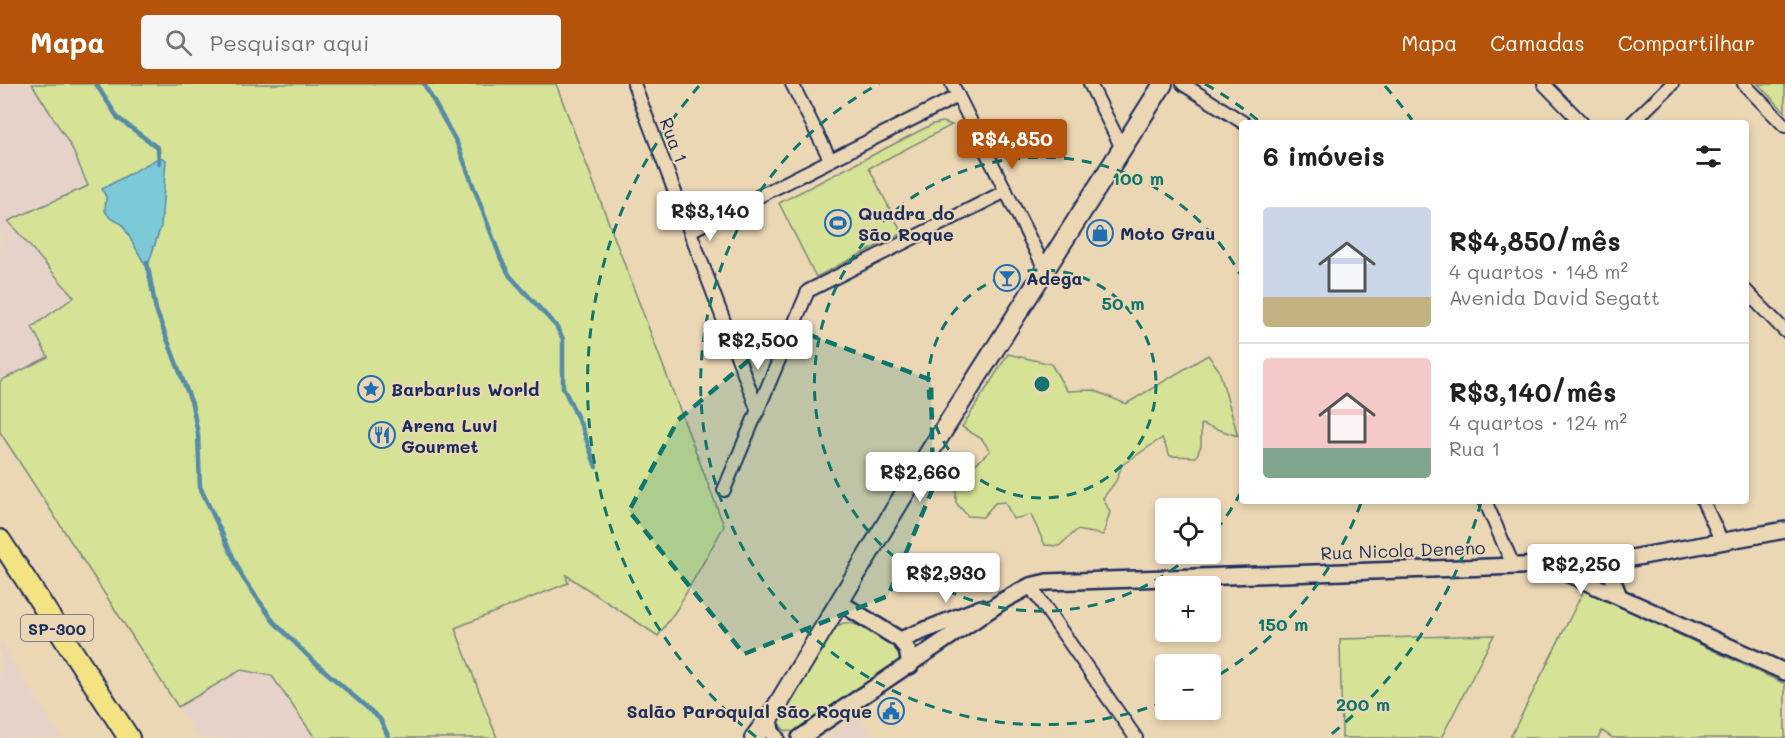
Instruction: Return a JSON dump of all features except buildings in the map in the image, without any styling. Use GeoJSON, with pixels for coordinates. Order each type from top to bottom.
{"type":"FeatureCollection","features":[{"type":"Feature","properties":{"kind":"main road"},"geometry":{"type":"LineString","coordinates":[[754,738],[769,719],[927,456],[1163,84]]}},
{"type":"Feature","properties":{"kind":"main road","name":"SP-300"},"geometry":{"type":"LineString","coordinates":[[0,540],[129,738]]}},
{"type":"Feature","properties":{"kind":"street","name":"Rua 1"},"geometry":{"type":"LineString","coordinates":[[634,84],[758,411]]}},
{"type":"Feature","properties":{"kind":"street"},"geometry":{"type":"LineString","coordinates":[[792,84],[830,159]]}},
{"type":"Feature","properties":{"kind":"street"},"geometry":{"type":"LineString","coordinates":[[952,84],[1045,269]]}},
{"type":"Feature","properties":{"kind":"street"},"geometry":{"type":"LineString","coordinates":[[1090,84],[1122,148]]}},
{"type":"Feature","properties":{"kind":"street"},"geometry":{"type":"LineString","coordinates":[[1183,84],[1239,120]]}},
{"type":"Feature","properties":{"kind":"street"},"geometry":{"type":"LineString","coordinates":[[1544,84],[1579,120]]}},
{"type":"Feature","properties":{"kind":"street"},"geometry":{"type":"LineString","coordinates":[[1635,120],[1672,84]]}},
{"type":"Feature","properties":{"kind":"street"},"geometry":{"type":"LineString","coordinates":[[1744,84],[1785,126]]}},
{"type":"Feature","properties":{"kind":"street"},"geometry":{"type":"LineString","coordinates":[[690,231],[958,96]]}},
{"type":"Feature","properties":{"kind":"street"},"geometry":{"type":"LineString","coordinates":[[724,490],[808,291],[1006,190]]}},
{"type":"Feature","properties":{"kind":"street"},"geometry":{"type":"LineString","coordinates":[[1749,294],[1785,331]]}},
{"type":"Feature","properties":{"kind":"street"},"geometry":{"type":"LineString","coordinates":[[1486,504],[1513,565]]}},
{"type":"Feature","properties":{"kind":"street"},"geometry":{"type":"LineString","coordinates":[[1704,504],[1722,542]]}},
{"type":"Feature","properties":{"kind":"street"},"geometry":{"type":"LineString","coordinates":[[1558,567],[1614,560],[1785,530]]}},
{"type":"Feature","properties":{"kind":"street"},"geometry":{"type":"LineString","coordinates":[[1598,585],[1599,569],[1614,560]]}},
{"type":"Feature","properties":{"kind":"street"},"geometry":{"type":"LineString","coordinates":[[1614,560],[1619,573],[1617,592]]}},
{"type":"Feature","properties":{"kind":"street","name":"Rua Nicola Deneno"},"geometry":{"type":"LineString","coordinates":[[1004,600],[1029,586],[1047,582],[1513,565],[1558,567],[1617,592],[1785,672]]}},
{"type":"Feature","properties":{"kind":"street"},"geometry":{"type":"LineString","coordinates":[[1029,586],[1136,738]]}},
{"type":"Feature","properties":{"kind":"street"},"geometry":{"type":"LineString","coordinates":[[900,640],[1004,600]]}},
{"type":"Feature","properties":{"kind":"street"},"geometry":{"type":"LineString","coordinates":[[800,738],[910,666],[1004,600]]}},
{"type":"Feature","properties":{"kind":"street"},"geometry":{"type":"LineString","coordinates":[[839,602],[900,640],[907,650],[910,666]]}},
{"type":"Feature","properties":{"kind":"street"},"geometry":{"type":"LineString","coordinates":[[769,719],[771,731],[776,738]]}},
{"type":"Feature","properties":{"kind":"highlighted area"},"geometry":{"type":"Polygon","coordinates":[[[788,327],[931,380],[933,488],[888,596],[744,654],[629,511],[678,420],[788,327]]]}},
{"type":"Feature","properties":{"kind":"shaded area"},"geometry":{"type":"Polygon","coordinates":[[[0,84],[32,84],[72,148],[88,186],[9,221],[74,297],[48,357],[0,381],[0,84]]]}},
{"type":"Feature","properties":{"kind":"shaded area"},"geometry":{"type":"Polygon","coordinates":[[[0,641],[62,738],[0,738],[0,641]]]}},
{"type":"Feature","properties":{"kind":"shaded area"},"geometry":{"type":"Polygon","coordinates":[[[241,670],[272,676],[315,738],[198,738],[178,707],[241,670]]]}},
{"type":"Feature","properties":{"kind":"shaded area"},"geometry":{"type":"Polygon","coordinates":[[[858,715],[873,738],[823,738],[858,715]]]}},
{"type":"Feature","properties":{"kind":"green space"},"geometry":{"type":"Polygon","coordinates":[[[32,84],[556,84],[724,526],[677,609],[658,636],[566,575],[568,583],[455,628],[497,738],[315,738],[272,676],[241,670],[178,707],[0,432],[0,381],[48,357],[32,327],[74,297],[8,221],[88,186],[72,148],[32,84]]]}},
{"type":"Feature","properties":{"kind":"green space"},"geometry":{"type":"Polygon","coordinates":[[[1758,84],[1785,84],[1785,112],[1758,84]]]}},
{"type":"Feature","properties":{"kind":"green space"},"geometry":{"type":"Polygon","coordinates":[[[943,122],[952,125],[869,168],[902,233],[816,277],[779,203],[933,124],[943,122]]]}},
{"type":"Feature","properties":{"kind":"green space"},"geometry":{"type":"Polygon","coordinates":[[[1008,354],[1051,364],[1067,391],[1093,390],[1126,404],[1208,355],[1219,370],[1238,436],[1201,424],[1201,446],[1196,457],[1170,456],[1162,438],[1122,465],[1116,481],[1103,498],[1110,512],[1103,535],[1077,530],[1059,546],[1045,545],[1031,515],[1013,519],[1005,502],[995,503],[983,517],[968,516],[956,503],[956,481],[990,451],[982,439],[962,427],[1008,354]]]}},
{"type":"Feature","properties":{"kind":"green space"},"geometry":{"type":"Polygon","coordinates":[[[1584,590],[1785,684],[1785,738],[1613,738],[1602,731],[1598,738],[1510,738],[1584,590]]]}},
{"type":"Feature","properties":{"kind":"green space"},"geometry":{"type":"Polygon","coordinates":[[[843,623],[858,625],[885,639],[901,656],[899,663],[794,732],[784,730],[780,725],[781,718],[833,629],[843,623]]]}},
{"type":"Feature","properties":{"kind":"green space"},"geometry":{"type":"Polygon","coordinates":[[[1494,635],[1441,738],[1342,738],[1340,639],[1494,635]]]}},
{"type":"Feature","properties":{"kind":"water"},"geometry":{"type":"Polygon","coordinates":[[[160,157],[166,160],[161,226],[147,268],[122,224],[110,218],[105,211],[106,197],[102,189],[160,157]]]}},
{"type":"Feature","properties":{"kind":"waterway"},"geometry":{"type":"LineString","coordinates":[[96,84],[118,118],[158,148],[159,163]]}},
{"type":"Feature","properties":{"kind":"waterway"},"geometry":{"type":"LineString","coordinates":[[424,84],[457,143],[501,259],[510,276],[556,326],[563,339],[563,387],[582,427],[596,467]]}},
{"type":"Feature","properties":{"kind":"waterway"},"geometry":{"type":"LineString","coordinates":[[147,262],[156,310],[192,404],[198,434],[200,487],[243,578],[274,622],[310,658],[380,719],[389,738]]}},
{"type":"Feature","properties":{"kind":"place","name":"Quadra do São Roque"},"geometry":{"type":"Point","coordinates":[838,223]}},
{"type":"Feature","properties":{"kind":"place","name":"Moto Grau"},"geometry":{"type":"Point","coordinates":[1100,233]}},
{"type":"Feature","properties":{"kind":"place","name":"Adega"},"geometry":{"type":"Point","coordinates":[1007,278]}},
{"type":"Feature","properties":{"kind":"place","name":"Barbarius World"},"geometry":{"type":"Point","coordinates":[371,389]}},
{"type":"Feature","properties":{"kind":"place","name":"Arena Luvi Gourmet"},"geometry":{"type":"Point","coordinates":[382,435]}},
{"type":"Feature","properties":{"kind":"place","name":"Salão Paroquial São Roque"},"geometry":{"type":"Point","coordinates":[891,711]}}]}
